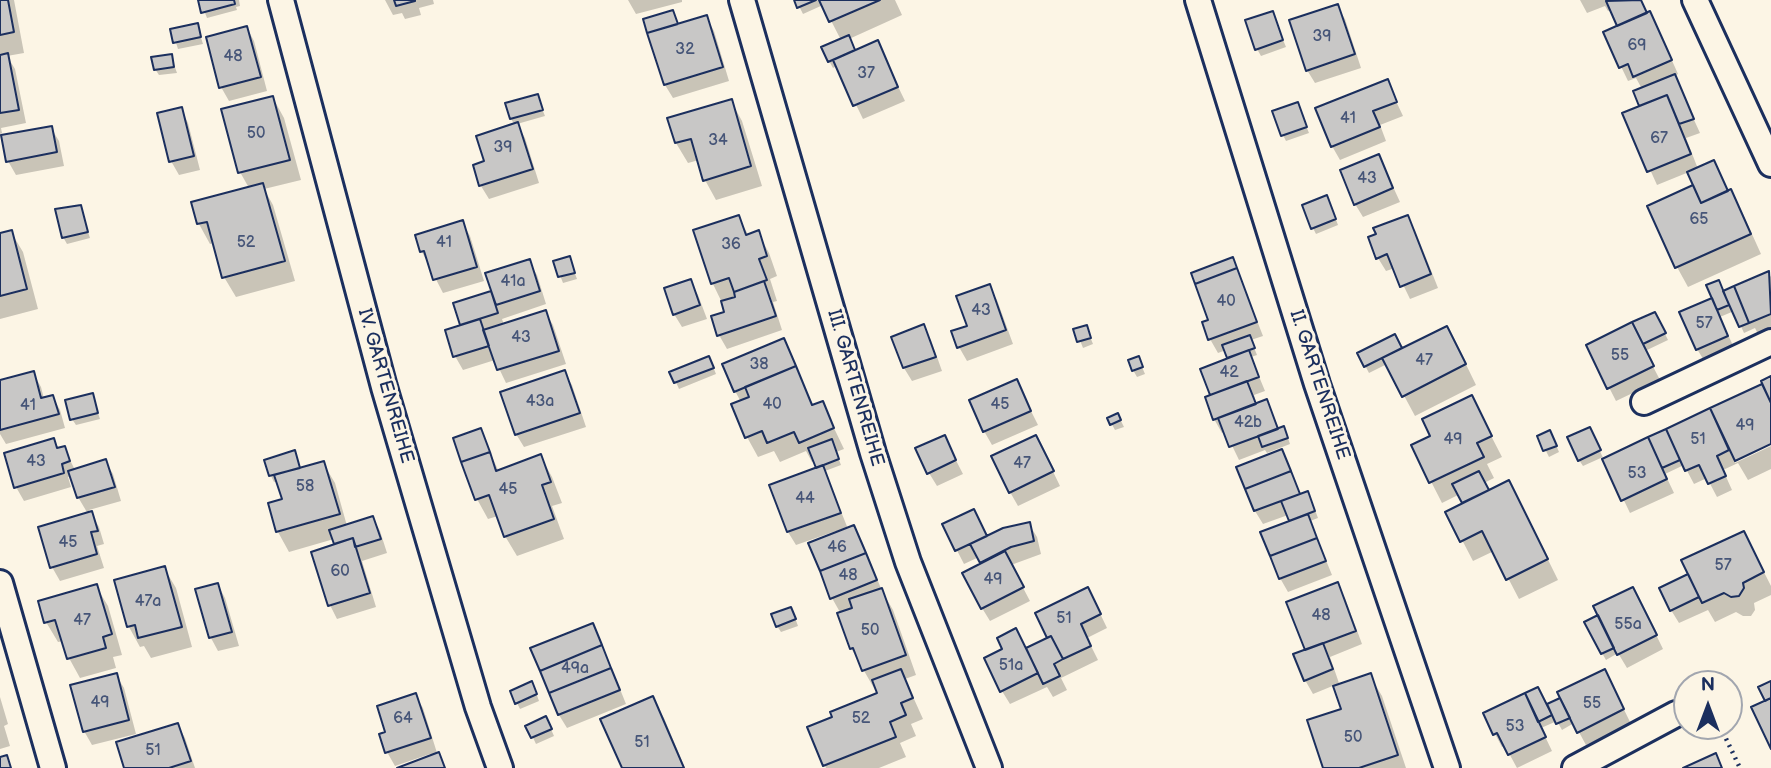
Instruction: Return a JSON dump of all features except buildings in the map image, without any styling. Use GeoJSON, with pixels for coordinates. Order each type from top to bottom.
{"type":"FeatureCollection","features":[{"type":"Feature","properties":{"kind":"street","name":"IV. GARTENREIHE"},"geometry":{"type":"LineString","coordinates":[[281,0],[384,387],[478,707],[500,768]]}},
{"type":"Feature","properties":{"kind":"street","name":"III. GARTENREIHE"},"geometry":{"type":"LineString","coordinates":[[742,0],[873,453],[908,562],[989,768]]}},
{"type":"Feature","properties":{"kind":"street","name":"II. GARTENREIHE"},"geometry":{"type":"LineString","coordinates":[[1198,0],[1317,384],[1447,768]]}},
{"type":"Feature","properties":{"kind":"street"},"geometry":{"type":"LineString","coordinates":[[1695,0],[1771,164]]}},
{"type":"Feature","properties":{"kind":"street"},"geometry":{"type":"LineString","coordinates":[[1644,402],[1771,342]]}},
{"type":"Feature","properties":{"kind":"street"},"geometry":{"type":"LineString","coordinates":[[0,583],[53,768]]}},
{"type":"Feature","properties":{"kind":"street"},"geometry":{"type":"LineString","coordinates":[[1575,768],[1673,716]]}},
{"type":"Feature","properties":{"kind":"path"},"geometry":{"type":"LineString","coordinates":[[1727,740],[1740,768]]}}]}
